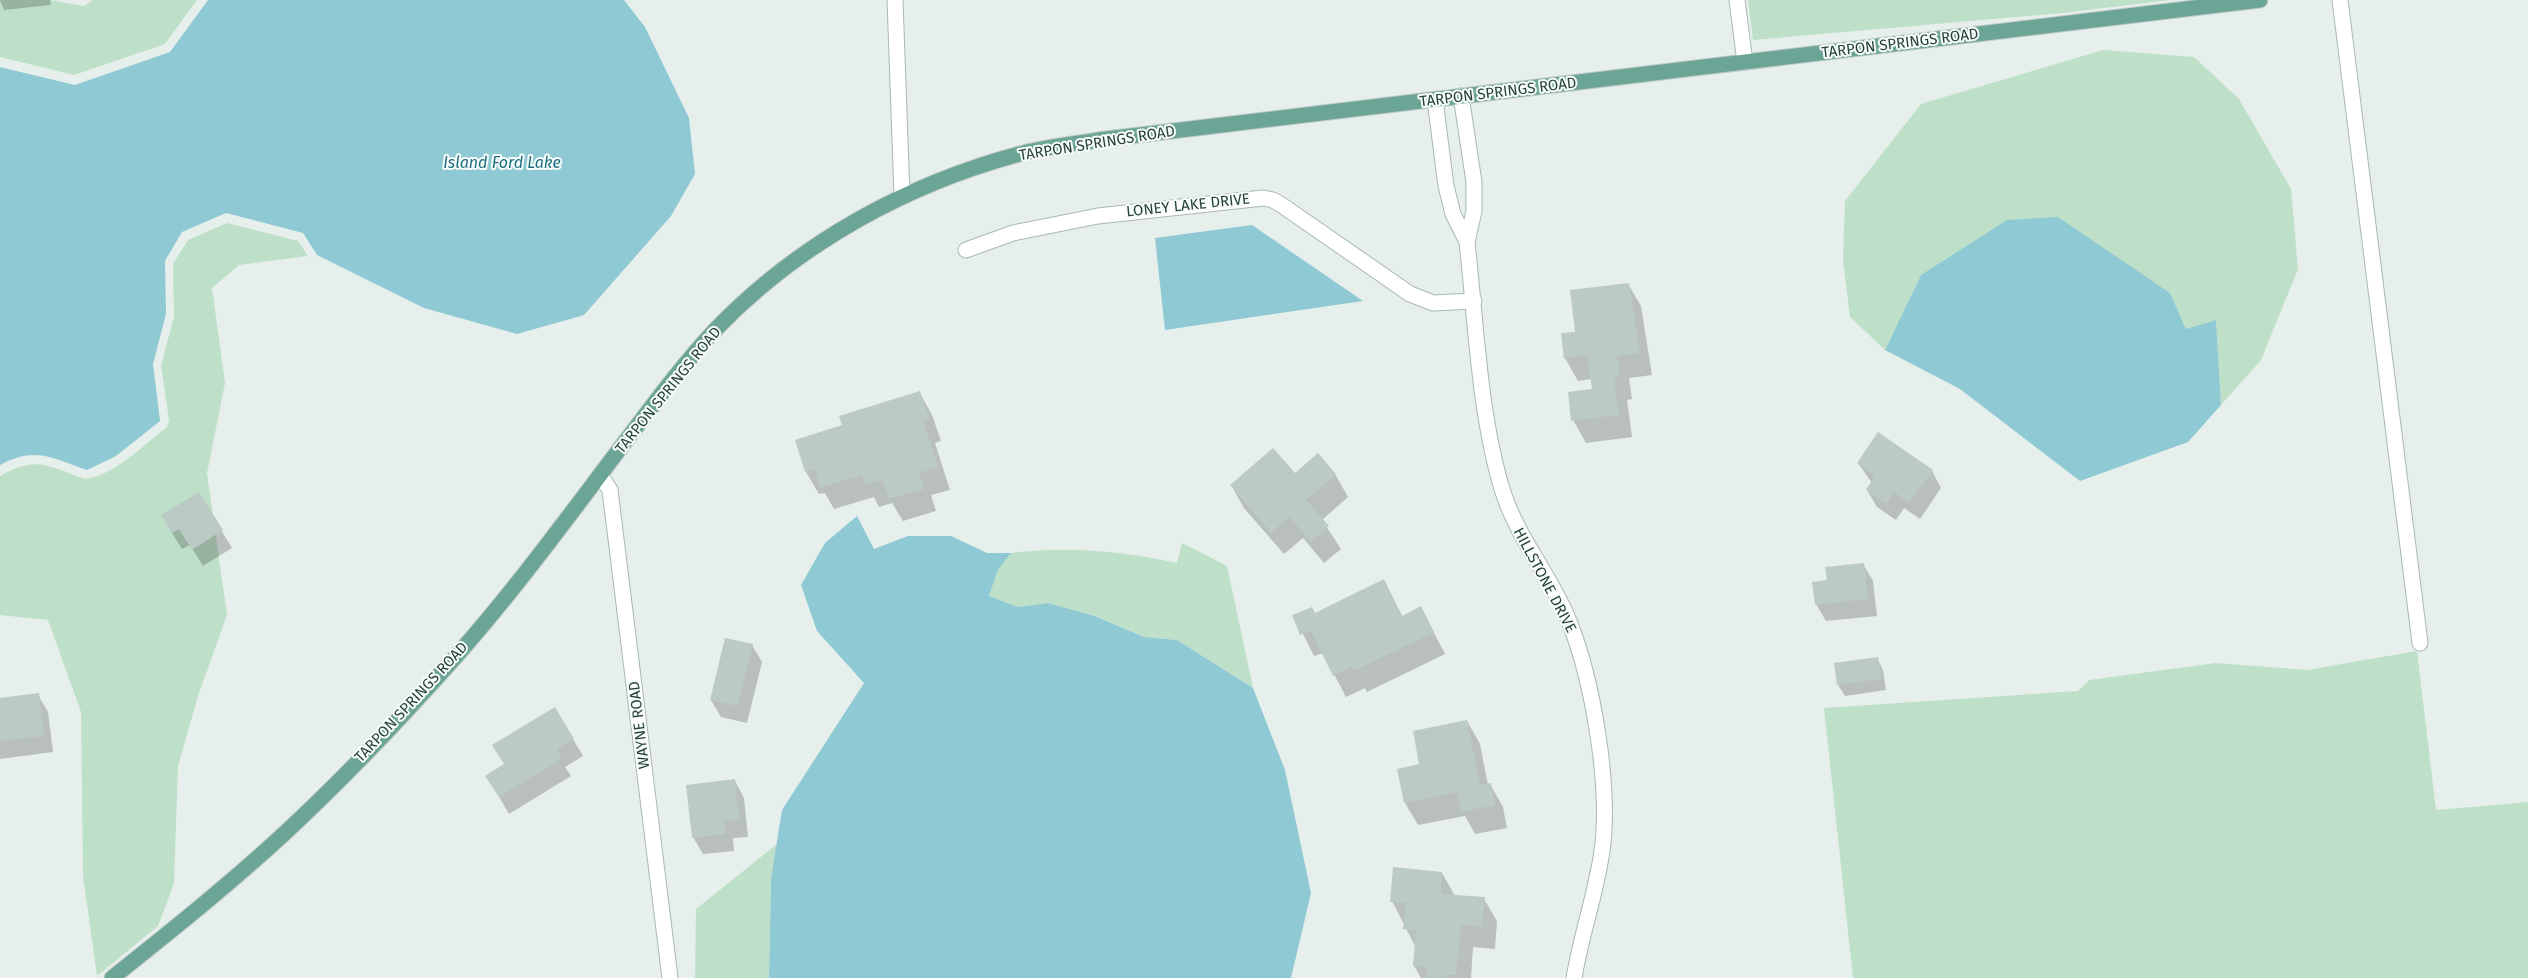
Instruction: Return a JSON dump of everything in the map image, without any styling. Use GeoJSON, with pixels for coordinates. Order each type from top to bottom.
{"type":"FeatureCollection","features":[{"type":"Feature","properties":{"kind":"main road","name":"TARPON SPRINGS ROAD"},"geometry":{"type":"LineString","coordinates":[[112,978],[288,830],[394,723],[460,652],[716,329],[767,282],[815,247],[902,196],[944,178],[1030,152],[1106,139],[2260,0]]}},
{"type":"Feature","properties":{"kind":"street"},"geometry":{"type":"LineString","coordinates":[[895,0],[902,196]]}},
{"type":"Feature","properties":{"kind":"street"},"geometry":{"type":"LineString","coordinates":[[1737,0],[1745,62]]}},
{"type":"Feature","properties":{"kind":"street"},"geometry":{"type":"LineString","coordinates":[[2340,0],[2420,643]]}},
{"type":"Feature","properties":{"kind":"street","name":"HILLSTONE DRIVE"},"geometry":{"type":"LineString","coordinates":[[1461,96],[1474,182],[1474,211],[1467,242],[1488,427],[1503,491],[1524,540],[1566,614],[1580,650],[1593,707],[1603,807],[1602,850],[1574,978]]}},
{"type":"Feature","properties":{"kind":"street","name":"HILLSTONE DRIVE"},"geometry":{"type":"LineString","coordinates":[[1435,100],[1446,186],[1453,214],[1467,242]]}},
{"type":"Feature","properties":{"kind":"street"},"geometry":{"type":"LineString","coordinates":[[1446,186],[1474,182]]}},
{"type":"Feature","properties":{"kind":"street","name":"LONEY LAKE DRIVE"},"geometry":{"type":"LineString","coordinates":[[966,250],[1013,233],[1090,217],[1262,198],[1273,200],[1283,206],[1410,294],[1433,303],[1474,301]]}},
{"type":"Feature","properties":{"kind":"street","name":"WAYNE ROAD"},"geometry":{"type":"LineString","coordinates":[[600,475],[610,490],[670,978]]}},
{"type":"Feature","properties":{"kind":"green space"},"geometry":{"type":"Polygon","coordinates":[[[0,0],[50,0],[84,6],[93,0],[197,0],[165,44],[74,75],[0,57],[0,0]]]}},
{"type":"Feature","properties":{"kind":"green space"},"geometry":{"type":"Polygon","coordinates":[[[1748,0],[2170,0],[2063,13],[1753,40],[1748,0]]]}},
{"type":"Feature","properties":{"kind":"green space"},"geometry":{"type":"Polygon","coordinates":[[[2103,50],[2194,57],[2239,99],[2291,189],[2298,269],[2261,360],[2221,405],[2216,321],[2186,329],[2170,293],[2141,274],[1921,275],[1885,350],[1850,317],[1843,260],[1845,201],[1921,104],[2103,50]]]}},
{"type":"Feature","properties":{"kind":"green space"},"geometry":{"type":"Polygon","coordinates":[[[227,223],[298,241],[308,256],[239,265],[212,288],[225,383],[207,473],[227,615],[198,696],[178,766],[174,883],[158,926],[97,976],[83,876],[81,712],[48,620],[0,615],[0,476],[33,464],[52,467],[85,479],[95,477],[117,466],[167,427],[169,420],[161,365],[174,317],[173,264],[188,240],[227,223]]]}},
{"type":"Feature","properties":{"kind":"green space"},"geometry":{"type":"Polygon","coordinates":[[[1182,543],[1227,566],[1253,688],[1177,640],[1144,637],[1096,616],[1048,603],[1018,607],[989,596],[998,570],[1011,553],[1053,550],[1094,551],[1136,555],[1177,563],[1182,543]]]}},
{"type":"Feature","properties":{"kind":"green space"},"geometry":{"type":"Polygon","coordinates":[[[2417,651],[2436,810],[2528,802],[2528,978],[1853,978],[1824,708],[2078,691],[2089,680],[2216,663],[2307,670],[2417,651]]]}},
{"type":"Feature","properties":{"kind":"green space"},"geometry":{"type":"Polygon","coordinates":[[[777,844],[771,879],[769,978],[695,978],[696,909],[777,844]]]}},
{"type":"Feature","properties":{"kind":"water","name":"Island Ford Lake"},"geometry":{"type":"Polygon","coordinates":[[[208,0],[624,0],[645,27],[689,118],[695,174],[671,216],[584,315],[517,334],[424,308],[317,255],[303,233],[226,213],[182,232],[165,261],[166,314],[153,364],[160,421],[116,456],[87,470],[53,458],[34,455],[12,459],[0,465],[0,67],[75,85],[170,52],[208,0]]]}},
{"type":"Feature","properties":{"kind":"water"},"geometry":{"type":"Polygon","coordinates":[[[2058,217],[2170,293],[2186,329],[2216,320],[2221,405],[2188,442],[2080,481],[1960,389],[1885,350],[1921,275],[2007,220],[2058,217]]]}},
{"type":"Feature","properties":{"kind":"water"},"geometry":{"type":"Polygon","coordinates":[[[1252,225],[1363,301],[1165,330],[1155,238],[1252,225]]]}},
{"type":"Feature","properties":{"kind":"water"},"geometry":{"type":"Polygon","coordinates":[[[857,516],[874,549],[908,536],[951,536],[987,553],[1011,553],[998,570],[989,596],[1018,607],[1048,603],[1095,616],[1144,637],[1177,640],[1253,688],[1285,770],[1311,893],[1291,978],[769,978],[771,879],[782,810],[864,683],[817,631],[801,585],[825,543],[857,516]]]}},
{"type":"Feature","properties":{"kind":"building"},"geometry":{"type":"Polygon","coordinates":[[[1629,283],[1640,353],[1617,356],[1620,377],[1614,377],[1619,415],[1571,421],[1568,392],[1592,389],[1587,355],[1564,359],[1561,333],[1575,332],[1570,290],[1629,283]]]}},
{"type":"Feature","properties":{"kind":"building"},"geometry":{"type":"Polygon","coordinates":[[[920,391],[929,418],[923,420],[938,467],[919,473],[924,489],[889,499],[882,480],[865,485],[862,475],[820,488],[815,469],[805,472],[795,440],[842,425],[839,416],[920,391]]]}},
{"type":"Feature","properties":{"kind":"building"},"geometry":{"type":"Polygon","coordinates":[[[1878,432],[1933,470],[1909,503],[1894,492],[1886,504],[1866,490],[1875,476],[1857,463],[1878,432]]]}},
{"type":"Feature","properties":{"kind":"building"},"geometry":{"type":"Polygon","coordinates":[[[1273,448],[1295,473],[1318,453],[1336,474],[1306,500],[1329,526],[1311,541],[1289,517],[1271,533],[1230,485],[1273,448]]]}},
{"type":"Feature","properties":{"kind":"building"},"geometry":{"type":"Polygon","coordinates":[[[199,492],[223,530],[192,550],[179,529],[172,533],[161,515],[199,492]]]}},
{"type":"Feature","properties":{"kind":"building"},"geometry":{"type":"Polygon","coordinates":[[[1864,563],[1868,599],[1815,605],[1812,582],[1827,580],[1825,567],[1864,563]]]}},
{"type":"Feature","properties":{"kind":"building"},"geometry":{"type":"Polygon","coordinates":[[[1384,579],[1402,616],[1421,606],[1434,632],[1354,671],[1352,667],[1333,676],[1311,631],[1300,635],[1292,615],[1312,607],[1315,613],[1384,579]]]}},
{"type":"Feature","properties":{"kind":"building"},"geometry":{"type":"Polygon","coordinates":[[[725,638],[753,644],[738,706],[710,700],[725,638]]]}},
{"type":"Feature","properties":{"kind":"building"},"geometry":{"type":"Polygon","coordinates":[[[1878,657],[1881,679],[1837,685],[1834,663],[1878,657]]]}},
{"type":"Feature","properties":{"kind":"building"},"geometry":{"type":"Polygon","coordinates":[[[39,693],[44,736],[0,741],[0,698],[39,693]]]}},
{"type":"Feature","properties":{"kind":"building"},"geometry":{"type":"Polygon","coordinates":[[[555,707],[574,739],[557,749],[562,759],[499,797],[485,776],[504,764],[492,745],[555,707]]]}},
{"type":"Feature","properties":{"kind":"building"},"geometry":{"type":"Polygon","coordinates":[[[1467,720],[1480,785],[1491,783],[1495,805],[1461,812],[1457,792],[1404,803],[1397,769],[1419,764],[1413,731],[1467,720]]]}},
{"type":"Feature","properties":{"kind":"building"},"geometry":{"type":"Polygon","coordinates":[[[735,779],[739,820],[724,821],[726,834],[692,838],[686,785],[735,779]]]}},
{"type":"Feature","properties":{"kind":"building"},"geometry":{"type":"Polygon","coordinates":[[[1393,867],[1442,872],[1441,894],[1485,897],[1482,927],[1461,925],[1456,975],[1446,974],[1446,978],[1426,978],[1427,967],[1413,966],[1416,930],[1403,929],[1406,903],[1390,902],[1393,867]]]}}]}
